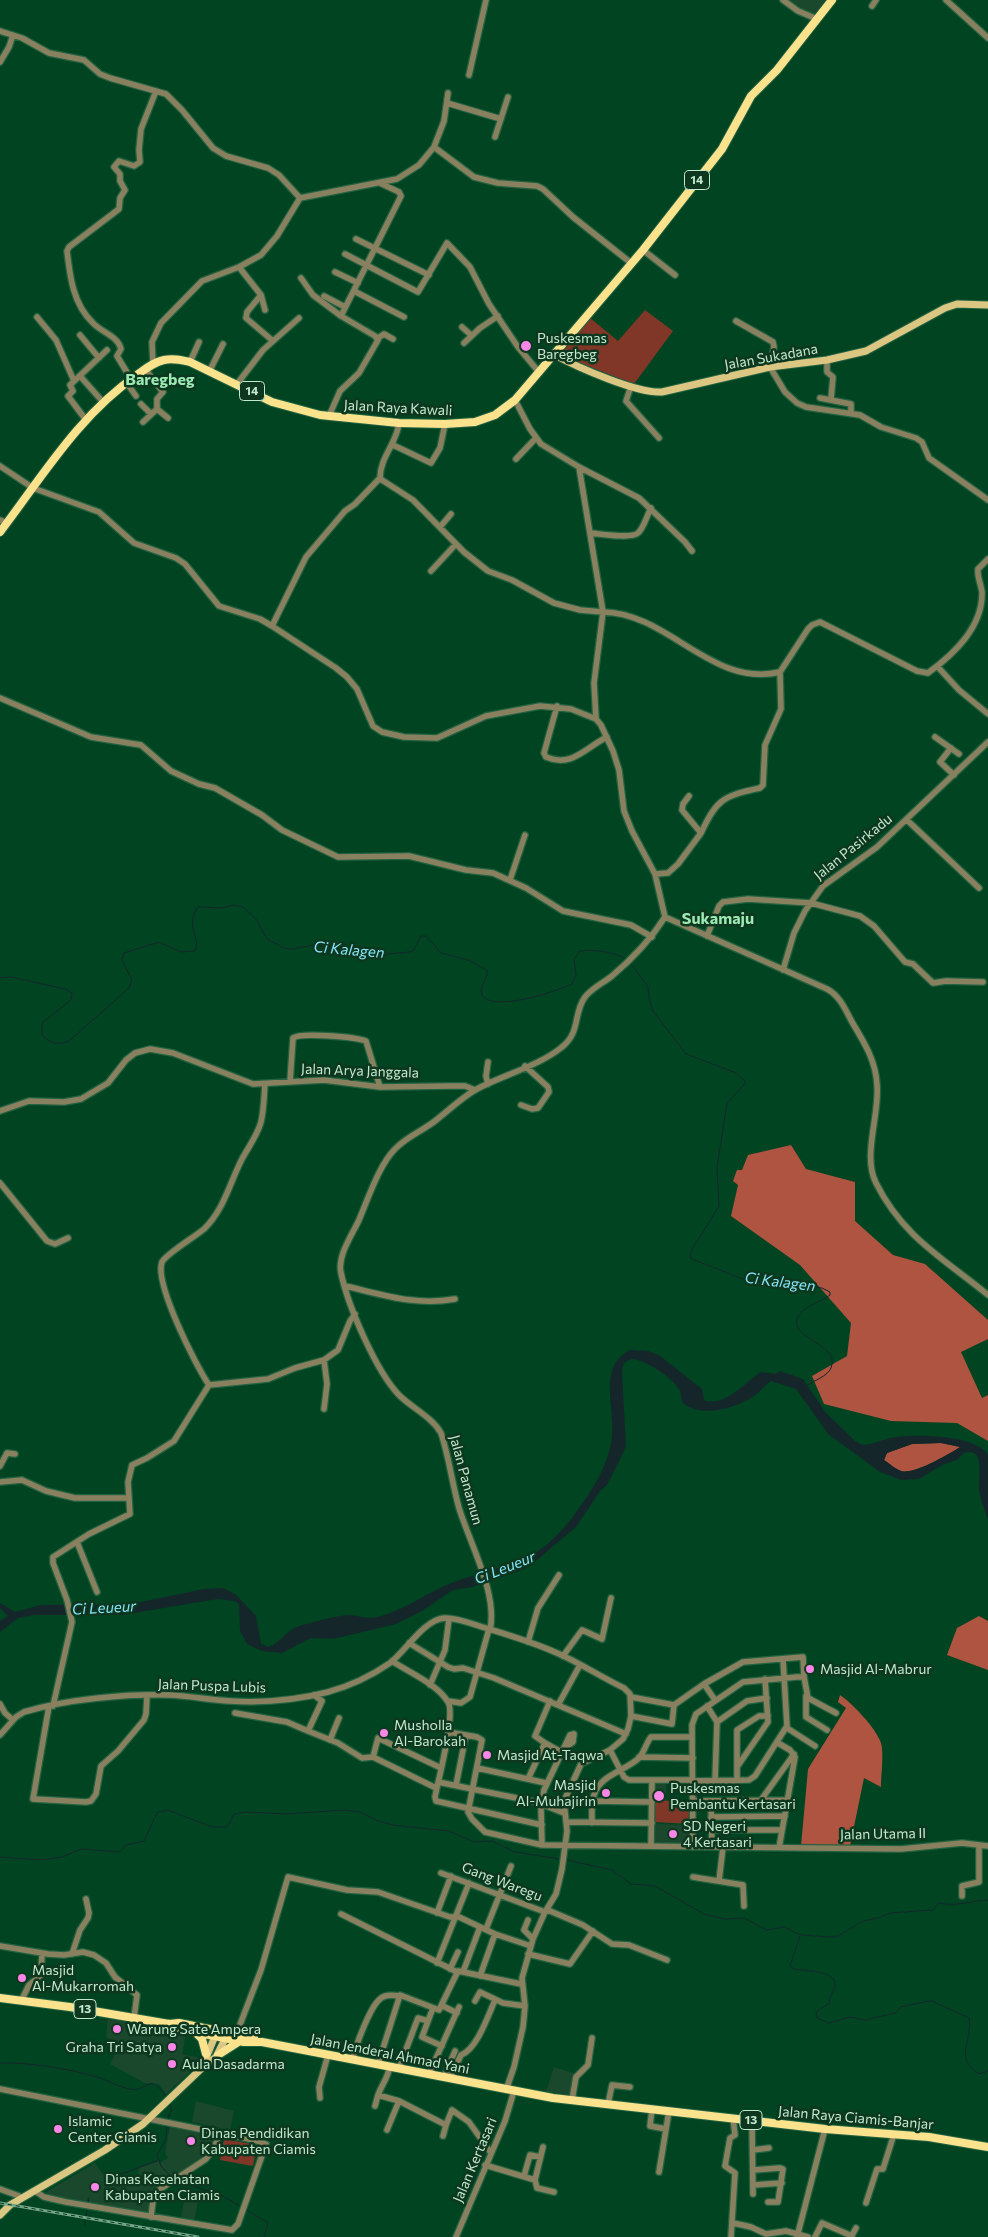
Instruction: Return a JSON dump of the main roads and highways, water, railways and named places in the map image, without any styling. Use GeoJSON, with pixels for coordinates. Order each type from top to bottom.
{"type":"FeatureCollection","features":[{"type":"Feature","properties":{"kind":"highway","name":"Jalan Raya Kawali"},"geometry":{"type":"LineString","coordinates":[[0,532],[4,521],[34,488],[86,420],[103,402],[129,380],[162,360],[177,359],[190,362],[210,370],[272,402],[297,410],[329,416],[399,423],[445,424],[476,422],[504,410],[555,355],[643,250],[722,149],[752,96],[777,70],[832,0]]}},
{"type":"Feature","properties":{"kind":"highway","name":"Jalan Jenderal Ahmad Yani"},"geometry":{"type":"LineString","coordinates":[[0,1998],[70,2006],[169,2024],[179,2024],[233,2037],[510,2090]]}},
{"type":"Feature","properties":{"kind":"highway","name":"Jalan Jenderal Ahmad Yani"},"geometry":{"type":"LineString","coordinates":[[169,2024],[175,2028],[195,2032],[216,2033]]}},
{"type":"Feature","properties":{"kind":"highway"},"geometry":{"type":"LineString","coordinates":[[195,2032],[202,2039],[206,2054]]}},
{"type":"Feature","properties":{"kind":"highway"},"geometry":{"type":"LineString","coordinates":[[218,2055],[233,2037]]}},
{"type":"Feature","properties":{"kind":"highway","name":"Jalan Raya Ciamis-Banjar"},"geometry":{"type":"LineString","coordinates":[[510,2090],[572,2100],[826,2129],[928,2136],[988,2146]]}},
{"type":"Feature","properties":{"kind":"main road","name":"Jalan Sukadana"},"geometry":{"type":"LineString","coordinates":[[555,355],[631,386],[650,392],[662,392],[770,367],[827,360],[866,351],[945,308],[958,304],[988,305]]}},
{"type":"Feature","properties":{"kind":"main road"},"geometry":{"type":"LineString","coordinates":[[202,2068],[216,2033]]}},
{"type":"Feature","properties":{"kind":"main road"},"geometry":{"type":"LineString","coordinates":[[0,2215],[7,2207],[105,2150],[149,2119],[218,2055],[233,2037]]}},
{"type":"Feature","properties":{"kind":"water","name":"Ci Leueur"},"geometry":{"type":"Polygon","coordinates":[[[630,1350],[648,1351],[659,1355],[702,1389],[704,1400],[712,1402],[734,1393],[761,1372],[775,1374],[780,1371],[803,1379],[826,1413],[855,1441],[862,1445],[906,1436],[945,1437],[971,1443],[988,1454],[988,1520],[979,1489],[978,1458],[971,1452],[964,1453],[957,1460],[944,1464],[919,1479],[901,1480],[880,1472],[828,1434],[796,1389],[771,1381],[754,1396],[738,1404],[719,1410],[700,1410],[684,1404],[679,1389],[664,1374],[650,1365],[631,1359],[624,1363],[622,1370],[626,1447],[607,1485],[600,1491],[576,1527],[531,1565],[522,1570],[472,1587],[453,1590],[422,1611],[396,1624],[333,1639],[311,1638],[282,1653],[262,1651],[247,1644],[240,1631],[239,1604],[234,1601],[218,1599],[122,1615],[34,1615],[18,1618],[0,1632],[0,1621],[8,1616],[0,1608],[0,1603],[15,1612],[41,1605],[131,1604],[204,1589],[223,1588],[235,1594],[256,1616],[261,1644],[268,1647],[299,1626],[347,1615],[369,1618],[377,1617],[402,1608],[453,1582],[525,1558],[547,1545],[563,1529],[588,1496],[598,1479],[611,1443],[610,1379],[613,1368],[619,1358],[630,1350]],[[941,1443],[912,1444],[887,1453],[884,1460],[901,1471],[914,1470],[960,1447],[941,1443]]]}},
{"type":"Feature","properties":{"kind":"waterway","name":"Ci Kalagen"},"geometry":{"type":"LineString","coordinates":[[0,978],[11,977],[65,989],[72,993],[71,1000],[42,1023],[42,1035],[51,1042],[65,1043],[129,988],[132,980],[122,960],[124,953],[159,942],[181,952],[195,951],[197,946],[193,921],[198,907],[222,908],[232,905],[243,907],[256,919],[267,939],[284,948],[292,949],[314,945],[376,955],[410,952],[414,950],[421,936],[426,936],[441,953],[468,960],[487,970],[481,989],[482,995],[488,1000],[498,1002],[526,999],[572,984],[576,975],[574,959],[580,951],[603,952],[626,959]]}},
{"type":"Feature","properties":{"kind":"waterway","name":"Ci Kalagen"},"geometry":{"type":"LineString","coordinates":[[631,964],[648,987],[653,1011],[686,1054],[736,1073],[745,1081],[744,1085],[727,1103],[717,1167],[719,1206],[691,1251],[690,1256],[692,1259],[745,1280],[822,1288],[830,1292],[830,1295],[803,1311],[796,1322],[798,1329],[828,1352],[832,1359],[829,1371],[806,1386]]}},
{"type":"Feature","properties":{"kind":"waterway"},"geometry":{"type":"LineString","coordinates":[[0,1857],[40,1860],[62,1857],[81,1849],[120,1852],[126,1845],[144,1841],[158,1812],[168,1810],[212,1827],[225,1827],[230,1823],[234,1814],[246,1812],[287,1814],[343,1810],[360,1812],[392,1825],[449,1831],[474,1842],[492,1841],[515,1852],[560,1859]]}},
{"type":"Feature","properties":{"kind":"waterway"},"geometry":{"type":"LineString","coordinates":[[567,1860],[612,1870],[631,1884],[655,1886],[704,1914],[725,1919],[744,1918],[767,1930],[784,1927],[801,1935],[838,1936],[863,1921],[890,1913],[933,1910],[939,1903],[957,1904],[988,1900]]}},
{"type":"Feature","properties":{"kind":"waterway"},"geometry":{"type":"LineString","coordinates":[[800,1936],[790,1966],[794,1969],[825,1974],[834,1980],[835,1985],[829,2000],[830,2003],[816,2012],[817,2018],[829,2023],[850,2017],[865,2020],[895,2013],[901,2007],[932,2001],[969,2018],[970,2026],[965,2055],[967,2062],[979,2074],[988,2071]]}},
{"type":"Feature","properties":{"kind":"waterway"},"geometry":{"type":"LineString","coordinates":[[0,2063],[64,2069],[100,2078],[129,2089],[155,2084],[165,2095]]}},
{"type":"Feature","properties":{"kind":"waterway"},"geometry":{"type":"LineString","coordinates":[[167,2120],[171,2111],[170,2104]]}},
{"type":"Feature","properties":{"kind":"waterway"},"geometry":{"type":"LineString","coordinates":[[167,2124],[166,2139],[157,2155],[161,2166],[173,2179]]}},
{"type":"Feature","properties":{"kind":"waterway"},"geometry":{"type":"LineString","coordinates":[[113,2177],[157,2161]]}},
{"type":"Feature","properties":{"kind":"waterway"},"geometry":{"type":"LineString","coordinates":[[176,2181],[221,2195],[242,2207]]}},
{"type":"Feature","properties":{"kind":"waterway"},"geometry":{"type":"LineString","coordinates":[[88,2204],[89,2198]]}},
{"type":"Feature","properties":{"kind":"waterway"},"geometry":{"type":"LineString","coordinates":[[86,2217],[87,2208]]}},
{"type":"Feature","properties":{"kind":"waterway"},"geometry":{"type":"LineString","coordinates":[[245,2209],[268,2223],[264,2237]]}},
{"type":"Feature","properties":{"kind":"waterway"},"geometry":{"type":"LineString","coordinates":[[85,2220],[85,2225]]}},
{"type":"Feature","properties":{"kind":"railway"},"geometry":{"type":"LineString","coordinates":[[0,2203],[198,2237]]}},
{"type":"Feature","properties":{"kind":"place","name":"Puskesmas Baregbeg"},"geometry":{"type":"Point","coordinates":[526,346]}},
{"type":"Feature","properties":{"kind":"place","name":"Masjid Al-Mabrur"},"geometry":{"type":"Point","coordinates":[810,1669]}},
{"type":"Feature","properties":{"kind":"place","name":"Musholla Al-Barokah"},"geometry":{"type":"Point","coordinates":[384,1733]}},
{"type":"Feature","properties":{"kind":"place","name":"Masjid At-Taqwa"},"geometry":{"type":"Point","coordinates":[487,1755]}},
{"type":"Feature","properties":{"kind":"place","name":"Masjid Al-Muhajirin"},"geometry":{"type":"Point","coordinates":[606,1793]}},
{"type":"Feature","properties":{"kind":"place","name":"Puskesmas Pembantu Kertasari"},"geometry":{"type":"Point","coordinates":[659,1796]}},
{"type":"Feature","properties":{"kind":"place","name":"SD Negeri 4 Kertasari"},"geometry":{"type":"Point","coordinates":[673,1834]}},
{"type":"Feature","properties":{"kind":"place","name":"Masjid Al-Mukarromah"},"geometry":{"type":"Point","coordinates":[22,1978]}},
{"type":"Feature","properties":{"kind":"place","name":"Warung Sate Ampera"},"geometry":{"type":"Point","coordinates":[117,2029]}},
{"type":"Feature","properties":{"kind":"place","name":"Graha Tri Satya"},"geometry":{"type":"Point","coordinates":[172,2047]}},
{"type":"Feature","properties":{"kind":"place","name":"Aula Dasadarma"},"geometry":{"type":"Point","coordinates":[172,2064]}},
{"type":"Feature","properties":{"kind":"place","name":"Islamic Center Ciamis"},"geometry":{"type":"Point","coordinates":[58,2129]}},
{"type":"Feature","properties":{"kind":"place","name":"Dinas Pendidikan Kabupaten Ciamis"},"geometry":{"type":"Point","coordinates":[191,2141]}},
{"type":"Feature","properties":{"kind":"place","name":"Dinas Kesehatan Kabupaten Ciamis"},"geometry":{"type":"Point","coordinates":[95,2187]}},
{"type":"Feature","properties":{"kind":"district","name":"Baregbeg"},"geometry":{"type":"Point","coordinates":[160,380]}},
{"type":"Feature","properties":{"kind":"district","name":"Sukamaju"},"geometry":{"type":"Point","coordinates":[718,919]}}]}
